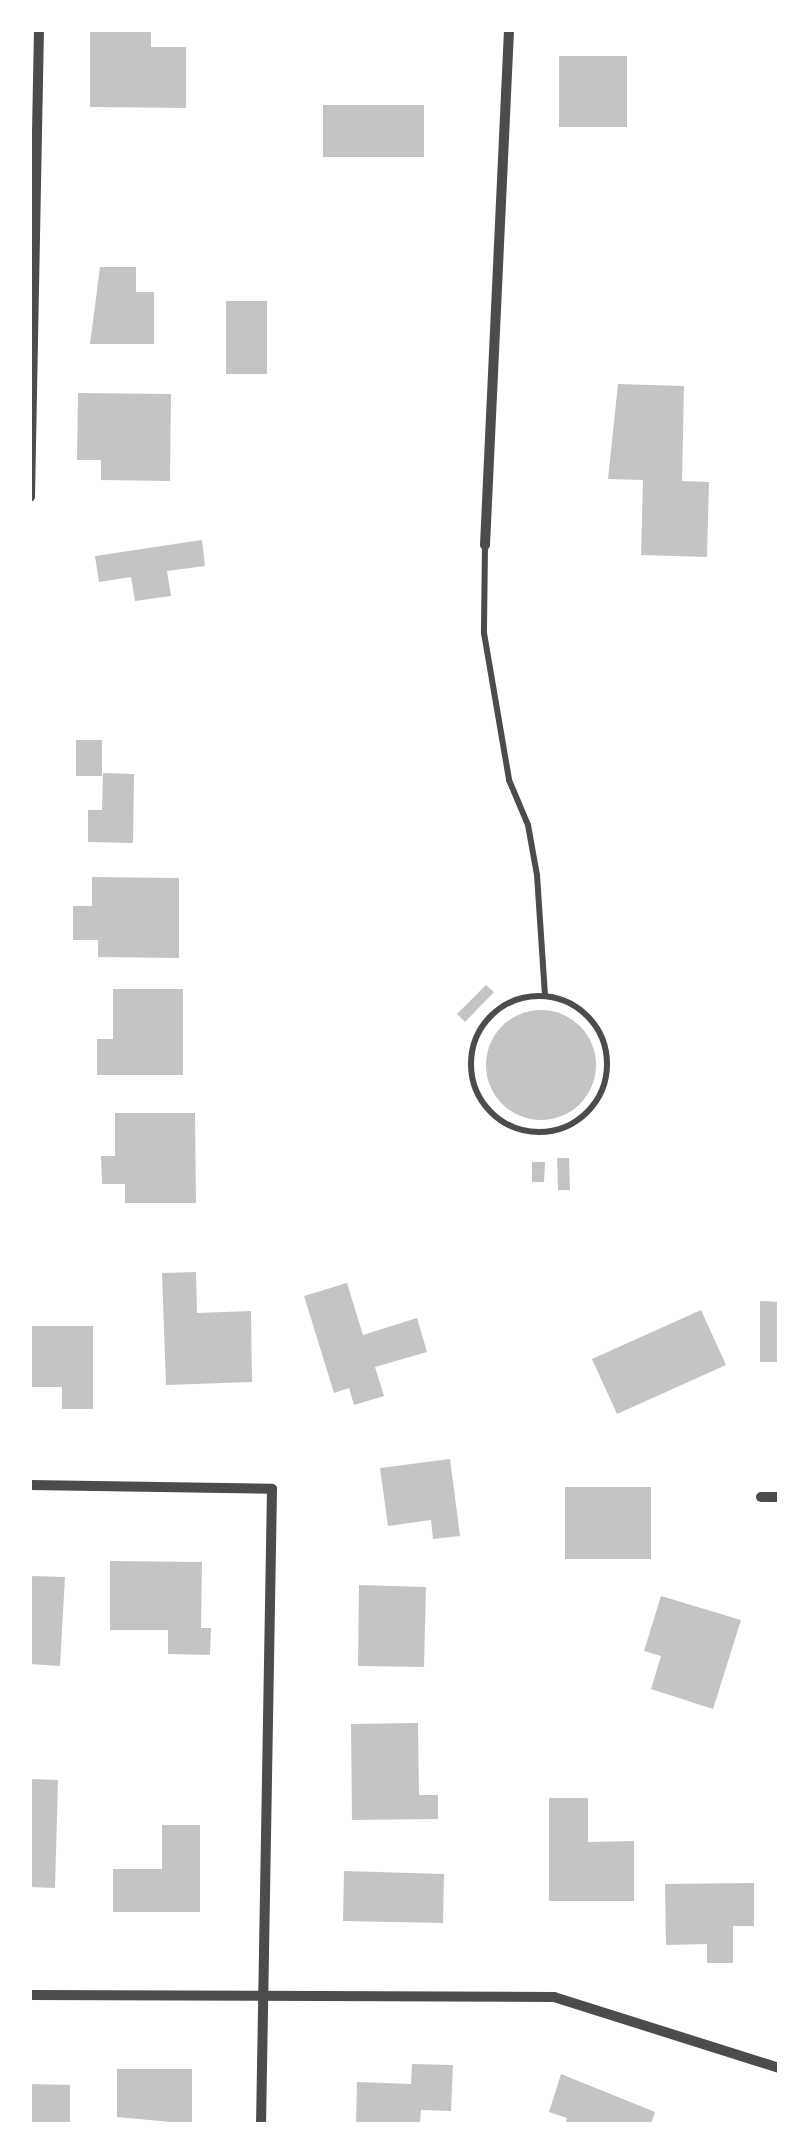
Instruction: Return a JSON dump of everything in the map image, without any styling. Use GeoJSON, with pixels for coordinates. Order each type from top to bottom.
{"type":"FeatureCollection","features":[{"type":"Feature","properties":{"kind":"street"},"geometry":{"type":"LineString","coordinates":[[30,497],[39,30]]}},
{"type":"Feature","properties":{"kind":"street"},"geometry":{"type":"LineString","coordinates":[[485,545],[509,30]]}},
{"type":"Feature","properties":{"kind":"street"},"geometry":{"type":"LineString","coordinates":[[30,1485],[272,1489],[261,2124]]}},
{"type":"Feature","properties":{"kind":"street"},"geometry":{"type":"LineString","coordinates":[[761,1497],[779,1497]]}},
{"type":"Feature","properties":{"kind":"street"},"geometry":{"type":"LineString","coordinates":[[30,1995],[554,1997],[779,2068]]}},
{"type":"Feature","properties":{"kind":"lane"},"geometry":{"type":"LineString","coordinates":[[485,545],[484,633],[509,780],[528,825],[538,876],[544,996]]}},
{"type":"Feature","properties":{"kind":"lane"},"geometry":{"type":"LineString","coordinates":[[544,996],[574,1005],[591,1019],[608,1060],[596,1103],[559,1129],[537,1132],[504,1122],[480,1099],[471,1056],[490,1015],[508,1002],[544,996]]}},
{"type":"Feature","properties":{"kind":"building"},"geometry":{"type":"Polygon","coordinates":[[[90,30],[151,30],[151,47],[186,47],[186,108],[90,107],[90,30]]]}},
{"type":"Feature","properties":{"kind":"building"},"geometry":{"type":"Polygon","coordinates":[[[559,56],[627,56],[627,127],[559,127],[559,56]]]}},
{"type":"Feature","properties":{"kind":"building"},"geometry":{"type":"Polygon","coordinates":[[[323,105],[424,105],[424,157],[323,157],[323,105]]]}},
{"type":"Feature","properties":{"kind":"building"},"geometry":{"type":"Polygon","coordinates":[[[100,267],[136,267],[136,292],[154,292],[154,344],[90,344],[100,267]]]}},
{"type":"Feature","properties":{"kind":"building"},"geometry":{"type":"Polygon","coordinates":[[[226,301],[267,301],[267,374],[226,374],[226,301]]]}},
{"type":"Feature","properties":{"kind":"building"},"geometry":{"type":"Polygon","coordinates":[[[618,384],[684,386],[682,481],[709,482],[707,557],[641,555],[643,480],[608,479],[618,384]]]}},
{"type":"Feature","properties":{"kind":"building"},"geometry":{"type":"Polygon","coordinates":[[[78,393],[171,394],[170,481],[101,480],[101,460],[77,460],[78,393]]]}},
{"type":"Feature","properties":{"kind":"building"},"geometry":{"type":"Polygon","coordinates":[[[202,540],[205,566],[167,571],[171,596],[135,601],[131,577],[99,582],[95,556],[202,540]]]}},
{"type":"Feature","properties":{"kind":"building"},"geometry":{"type":"Polygon","coordinates":[[[76,740],[102,740],[102,776],[76,776],[76,740]]]}},
{"type":"Feature","properties":{"kind":"building"},"geometry":{"type":"Polygon","coordinates":[[[103,773],[134,774],[133,843],[88,842],[88,810],[102,810],[103,773]]]}},
{"type":"Feature","properties":{"kind":"building"},"geometry":{"type":"Polygon","coordinates":[[[92,877],[179,878],[179,958],[98,957],[98,940],[73,940],[73,906],[92,906],[92,877]]]}},
{"type":"Feature","properties":{"kind":"building"},"geometry":{"type":"Polygon","coordinates":[[[486,985],[494,992],[465,1022],[457,1014],[486,985]]]}},
{"type":"Feature","properties":{"kind":"building"},"geometry":{"type":"Polygon","coordinates":[[[113,989],[183,989],[183,1075],[97,1075],[97,1039],[113,1039],[113,989]]]}},
{"type":"Feature","properties":{"kind":"building"},"geometry":{"type":"Polygon","coordinates":[[[541,1010],[562,1014],[580,1026],[592,1044],[596,1065],[592,1086],[580,1104],[562,1116],[541,1120],[520,1116],[502,1104],[490,1086],[486,1065],[490,1044],[502,1026],[520,1014],[541,1010]]]}},
{"type":"Feature","properties":{"kind":"building"},"geometry":{"type":"Polygon","coordinates":[[[115,1113],[195,1113],[196,1203],[125,1203],[125,1184],[102,1184],[101,1156],[115,1156],[115,1113]]]}},
{"type":"Feature","properties":{"kind":"building"},"geometry":{"type":"Polygon","coordinates":[[[557,1158],[569,1158],[570,1190],[558,1190],[557,1158]]]}},
{"type":"Feature","properties":{"kind":"building"},"geometry":{"type":"Polygon","coordinates":[[[532,1162],[545,1162],[544,1182],[532,1182],[532,1162]]]}},
{"type":"Feature","properties":{"kind":"building"},"geometry":{"type":"Polygon","coordinates":[[[196,1272],[197,1313],[251,1311],[252,1382],[166,1385],[162,1273],[196,1272]]]}},
{"type":"Feature","properties":{"kind":"building"},"geometry":{"type":"Polygon","coordinates":[[[347,1283],[363,1335],[417,1318],[427,1352],[375,1367],[384,1396],[354,1405],[349,1388],[334,1393],[304,1296],[347,1283]]]}},
{"type":"Feature","properties":{"kind":"building"},"geometry":{"type":"Polygon","coordinates":[[[760,1301],[779,1302],[779,1362],[760,1362],[760,1301]]]}},
{"type":"Feature","properties":{"kind":"building"},"geometry":{"type":"Polygon","coordinates":[[[701,1310],[726,1365],[617,1414],[592,1359],[701,1310]]]}},
{"type":"Feature","properties":{"kind":"building"},"geometry":{"type":"Polygon","coordinates":[[[30,1326],[93,1326],[93,1409],[62,1409],[62,1387],[30,1387],[30,1326]]]}},
{"type":"Feature","properties":{"kind":"building"},"geometry":{"type":"Polygon","coordinates":[[[450,1459],[460,1536],[433,1539],[431,1520],[388,1526],[380,1468],[450,1459]]]}},
{"type":"Feature","properties":{"kind":"building"},"geometry":{"type":"Polygon","coordinates":[[[565,1487],[651,1487],[651,1559],[565,1559],[565,1487]]]}},
{"type":"Feature","properties":{"kind":"building"},"geometry":{"type":"Polygon","coordinates":[[[110,1561],[202,1562],[201,1628],[211,1628],[210,1655],[168,1654],[168,1630],[110,1630],[110,1561]]]}},
{"type":"Feature","properties":{"kind":"building"},"geometry":{"type":"Polygon","coordinates":[[[32,1576],[65,1577],[60,1666],[30,1664],[32,1576]]]}},
{"type":"Feature","properties":{"kind":"building"},"geometry":{"type":"Polygon","coordinates":[[[359,1585],[426,1587],[424,1667],[358,1666],[359,1585]]]}},
{"type":"Feature","properties":{"kind":"building"},"geometry":{"type":"Polygon","coordinates":[[[661,1596],[741,1620],[713,1709],[651,1689],[661,1656],[644,1651],[661,1596]]]}},
{"type":"Feature","properties":{"kind":"building"},"geometry":{"type":"Polygon","coordinates":[[[418,1723],[419,1795],[438,1795],[438,1819],[352,1820],[351,1724],[418,1723]]]}},
{"type":"Feature","properties":{"kind":"building"},"geometry":{"type":"Polygon","coordinates":[[[30,1779],[58,1780],[55,1888],[30,1887],[30,1779]]]}},
{"type":"Feature","properties":{"kind":"building"},"geometry":{"type":"Polygon","coordinates":[[[549,1798],[588,1798],[588,1842],[634,1841],[634,1901],[549,1901],[549,1798]]]}},
{"type":"Feature","properties":{"kind":"building"},"geometry":{"type":"Polygon","coordinates":[[[162,1825],[200,1825],[200,1912],[113,1912],[113,1869],[162,1869],[162,1825]]]}},
{"type":"Feature","properties":{"kind":"building"},"geometry":{"type":"Polygon","coordinates":[[[344,1871],[444,1874],[443,1923],[343,1921],[344,1871]]]}},
{"type":"Feature","properties":{"kind":"building"},"geometry":{"type":"Polygon","coordinates":[[[754,1883],[754,1926],[733,1926],[733,1963],[707,1963],[707,1944],[666,1945],[665,1884],[754,1883]]]}},
{"type":"Feature","properties":{"kind":"building"},"geometry":{"type":"Polygon","coordinates":[[[412,2064],[453,2065],[451,2111],[421,2110],[420,2124],[356,2124],[357,2082],[411,2084],[412,2064]]]}},
{"type":"Feature","properties":{"kind":"building"},"geometry":{"type":"Polygon","coordinates":[[[117,2069],[192,2069],[192,2124],[117,2117],[117,2069]]]}},
{"type":"Feature","properties":{"kind":"building"},"geometry":{"type":"Polygon","coordinates":[[[561,2074],[655,2112],[651,2124],[565,2124],[567,2118],[549,2112],[561,2074]]]}},
{"type":"Feature","properties":{"kind":"building"},"geometry":{"type":"Polygon","coordinates":[[[30,2084],[70,2085],[70,2124],[30,2124],[30,2084]]]}}]}
